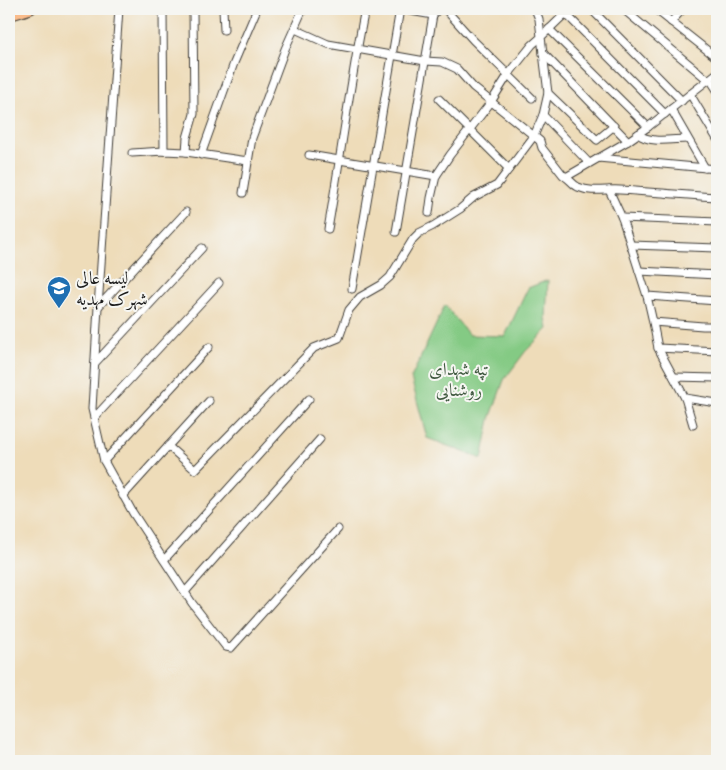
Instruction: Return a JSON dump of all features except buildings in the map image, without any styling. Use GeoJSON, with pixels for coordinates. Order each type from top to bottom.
{"type":"FeatureCollection","features":[{"type":"Feature","properties":{"kind":"main road"},"geometry":{"type":"LineString","coordinates":[[9,16],[31,9]]}},
{"type":"Feature","properties":{"kind":"street"},"geometry":{"type":"LineString","coordinates":[[119,9],[92,409],[104,461],[133,514],[185,592],[226,647],[231,648],[338,529]]}},
{"type":"Feature","properties":{"kind":"street"},"geometry":{"type":"LineString","coordinates":[[163,9],[164,151]]}},
{"type":"Feature","properties":{"kind":"street"},"geometry":{"type":"LineString","coordinates":[[186,152],[187,138],[194,114],[193,9]]}},
{"type":"Feature","properties":{"kind":"street"},"geometry":{"type":"LineString","coordinates":[[224,9],[224,30]]}},
{"type":"Feature","properties":{"kind":"street"},"geometry":{"type":"LineString","coordinates":[[202,155],[234,63],[257,9]]}},
{"type":"Feature","properties":{"kind":"street"},"geometry":{"type":"LineString","coordinates":[[243,193],[252,138],[303,9]]}},
{"type":"Feature","properties":{"kind":"street"},"geometry":{"type":"LineString","coordinates":[[328,229],[365,9]]}},
{"type":"Feature","properties":{"kind":"street"},"geometry":{"type":"LineString","coordinates":[[352,289],[399,9],[433,15]]}},
{"type":"Feature","properties":{"kind":"street"},"geometry":{"type":"LineString","coordinates":[[396,232],[433,15],[438,9]]}},
{"type":"Feature","properties":{"kind":"street"},"geometry":{"type":"LineString","coordinates":[[445,9],[473,40],[532,98]]}},
{"type":"Feature","properties":{"kind":"street"},"geometry":{"type":"LineString","coordinates":[[168,446],[195,470],[314,348],[339,338],[349,310],[360,297],[381,285],[390,277],[412,239],[419,232],[434,226],[474,197],[497,185],[534,136],[543,115],[548,93],[540,19],[535,9]]}},
{"type":"Feature","properties":{"kind":"street"},"geometry":{"type":"LineString","coordinates":[[590,9],[682,101]]}},
{"type":"Feature","properties":{"kind":"street"},"geometry":{"type":"LineString","coordinates":[[623,9],[709,80],[717,90]]}},
{"type":"Feature","properties":{"kind":"street"},"geometry":{"type":"LineString","coordinates":[[655,9],[717,58]]}},
{"type":"Feature","properties":{"kind":"street"},"geometry":{"type":"LineString","coordinates":[[671,22],[684,9]]}},
{"type":"Feature","properties":{"kind":"street"},"geometry":{"type":"LineString","coordinates":[[429,213],[436,176],[450,155],[532,45],[567,11],[668,112],[688,139],[705,168]]}},
{"type":"Feature","properties":{"kind":"street"},"geometry":{"type":"LineString","coordinates":[[295,29],[328,44],[425,61],[442,62],[457,69],[473,87],[534,136],[563,175],[572,184],[580,188],[594,191],[617,189],[717,197]]}},
{"type":"Feature","properties":{"kind":"street"},"geometry":{"type":"LineString","coordinates":[[549,29],[648,127]]}},
{"type":"Feature","properties":{"kind":"street"},"geometry":{"type":"LineString","coordinates":[[543,53],[628,141]]}},
{"type":"Feature","properties":{"kind":"street"},"geometry":{"type":"LineString","coordinates":[[566,177],[628,141],[717,73]]}},
{"type":"Feature","properties":{"kind":"street"},"geometry":{"type":"LineString","coordinates":[[548,93],[597,140],[614,126]]}},
{"type":"Feature","properties":{"kind":"street"},"geometry":{"type":"LineString","coordinates":[[690,94],[717,139]]}},
{"type":"Feature","properties":{"kind":"street"},"geometry":{"type":"LineString","coordinates":[[439,99],[510,168]]}},
{"type":"Feature","properties":{"kind":"street"},"geometry":{"type":"LineString","coordinates":[[543,115],[589,163]]}},
{"type":"Feature","properties":{"kind":"street"},"geometry":{"type":"LineString","coordinates":[[638,134],[642,138],[656,140],[688,139]]}},
{"type":"Feature","properties":{"kind":"street"},"geometry":{"type":"LineString","coordinates":[[132,153],[186,152],[248,161]]}},
{"type":"Feature","properties":{"kind":"street"},"geometry":{"type":"LineString","coordinates":[[309,155],[436,176]]}},
{"type":"Feature","properties":{"kind":"street"},"geometry":{"type":"LineString","coordinates":[[598,158],[717,169]]}},
{"type":"Feature","properties":{"kind":"street"},"geometry":{"type":"LineString","coordinates":[[609,190],[631,244],[647,296],[658,348],[685,398],[693,425]]}},
{"type":"Feature","properties":{"kind":"street"},"geometry":{"type":"LineString","coordinates":[[98,307],[186,212]]}},
{"type":"Feature","properties":{"kind":"street"},"geometry":{"type":"LineString","coordinates":[[622,218],[717,222]]}},
{"type":"Feature","properties":{"kind":"street"},"geometry":{"type":"LineString","coordinates":[[631,244],[717,248]]}},
{"type":"Feature","properties":{"kind":"street"},"geometry":{"type":"LineString","coordinates":[[95,363],[202,248]]}},
{"type":"Feature","properties":{"kind":"street"},"geometry":{"type":"LineString","coordinates":[[639,271],[717,274]]}},
{"type":"Feature","properties":{"kind":"street"},"geometry":{"type":"LineString","coordinates":[[94,418],[220,283]]}},
{"type":"Feature","properties":{"kind":"street"},"geometry":{"type":"LineString","coordinates":[[647,296],[717,301]]}},
{"type":"Feature","properties":{"kind":"street"},"geometry":{"type":"LineString","coordinates":[[653,322],[717,326]]}},
{"type":"Feature","properties":{"kind":"street"},"geometry":{"type":"LineString","coordinates":[[104,461],[209,347]]}},
{"type":"Feature","properties":{"kind":"street"},"geometry":{"type":"LineString","coordinates":[[658,348],[717,351]]}},
{"type":"Feature","properties":{"kind":"street"},"geometry":{"type":"LineString","coordinates":[[674,377],[717,378]]}},
{"type":"Feature","properties":{"kind":"street"},"geometry":{"type":"LineString","coordinates":[[685,398],[717,403]]}},
{"type":"Feature","properties":{"kind":"street"},"geometry":{"type":"LineString","coordinates":[[164,560],[309,399]]}},
{"type":"Feature","properties":{"kind":"street"},"geometry":{"type":"LineString","coordinates":[[124,496],[209,401]]}},
{"type":"Feature","properties":{"kind":"street"},"geometry":{"type":"LineString","coordinates":[[185,592],[320,439]]}},
{"type":"Feature","properties":{"kind":"green space","name":"تپه شهدای روشنایی"},"geometry":{"type":"Polygon","coordinates":[[[548,280],[546,318],[548,329],[525,352],[504,380],[490,419],[482,459],[427,438],[411,378],[445,305],[469,335],[505,336],[528,288],[548,280]]]}},
{"type":"Feature","properties":{"kind":"place","name":"لیسه عالی شهرک مهدیه"},"geometry":{"type":"Point","coordinates":[59,309]}}]}
